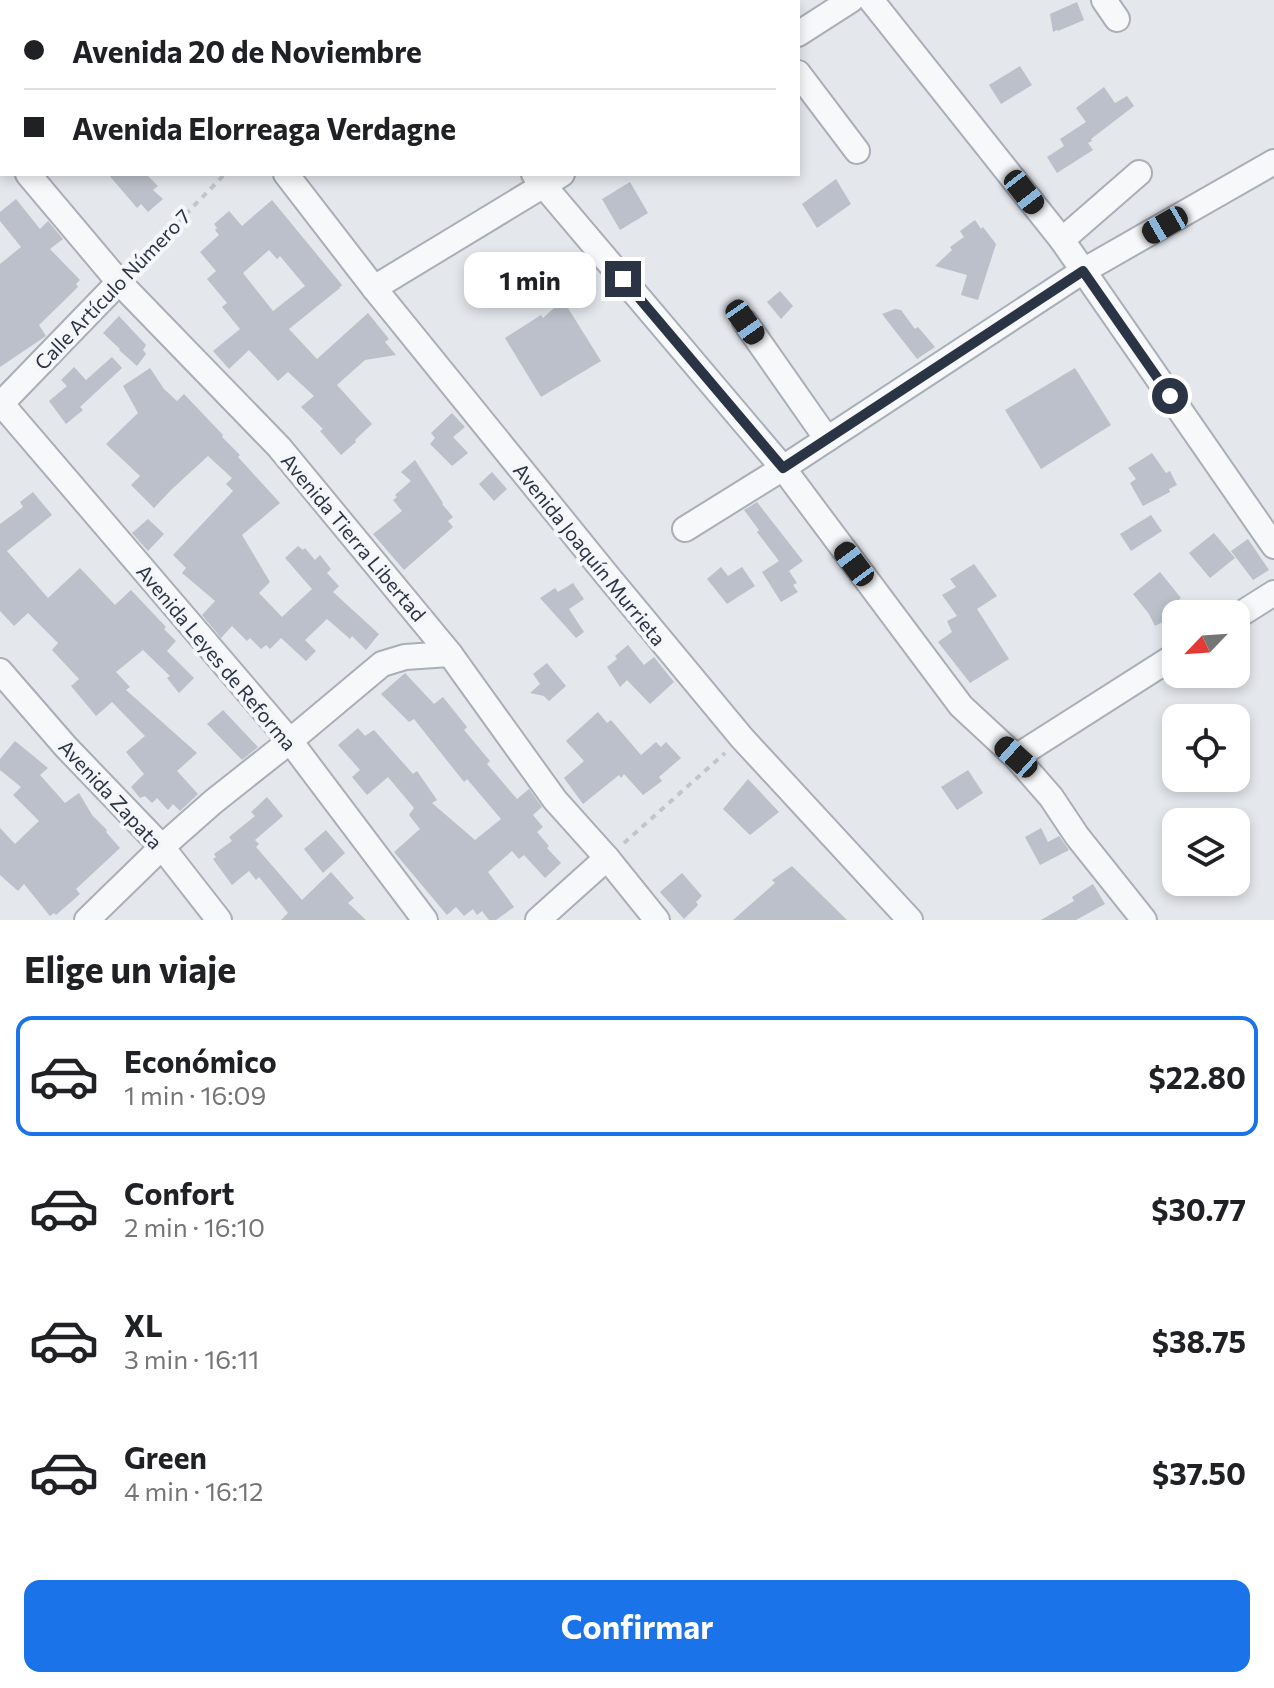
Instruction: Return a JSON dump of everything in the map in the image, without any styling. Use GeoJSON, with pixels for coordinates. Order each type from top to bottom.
{"type":"FeatureCollection","features":[{"type":"Feature","properties":{"kind":"street"},"geometry":{"type":"LineString","coordinates":[[800,33],[851,0]]}},
{"type":"Feature","properties":{"kind":"street"},"geometry":{"type":"LineString","coordinates":[[871,0],[1062,240],[1274,546]]}},
{"type":"Feature","properties":{"kind":"street"},"geometry":{"type":"LineString","coordinates":[[800,76],[857,151]]}},
{"type":"Feature","properties":{"kind":"street"},"geometry":{"type":"LineString","coordinates":[[685,529],[1083,271],[1274,162]]}},
{"type":"Feature","properties":{"kind":"street"},"geometry":{"type":"LineString","coordinates":[[1062,240],[1139,173]]}},
{"type":"Feature","properties":{"kind":"street","name":"Avenida Tierra Libertad"},"geometry":{"type":"LineString","coordinates":[[30,176],[119,282],[279,447],[450,654],[555,800],[657,920]]}},
{"type":"Feature","properties":{"kind":"street","name":"Avenida Joaquín Murrieta"},"geometry":{"type":"LineString","coordinates":[[288,176],[374,288],[742,738],[910,920]]}},
{"type":"Feature","properties":{"kind":"street"},"geometry":{"type":"LineString","coordinates":[[374,288],[546,178],[783,468],[961,706],[1016,757],[1051,797],[1077,836],[1144,920]]}},
{"type":"Feature","properties":{"kind":"street","name":"Calle Artículo Número 7"},"geometry":{"type":"LineString","coordinates":[[0,403],[119,282]]}},
{"type":"Feature","properties":{"kind":"street"},"geometry":{"type":"LineString","coordinates":[[745,322],[827,439]]}},
{"type":"Feature","properties":{"kind":"street","name":"Avenida Leyes de Reforma"},"geometry":{"type":"LineString","coordinates":[[0,403],[290,741],[425,920]]}},
{"type":"Feature","properties":{"kind":"street"},"geometry":{"type":"LineString","coordinates":[[1250,608],[1274,593]]}},
{"type":"Feature","properties":{"kind":"street"},"geometry":{"type":"LineString","coordinates":[[87,920],[213,802],[382,664],[405,657],[450,654]]}},
{"type":"Feature","properties":{"kind":"street"},"geometry":{"type":"LineString","coordinates":[[1016,757],[1162,664]]}},
{"type":"Feature","properties":{"kind":"street","name":"Avenida Zapata"},"geometry":{"type":"LineString","coordinates":[[0,671],[66,747],[162,847],[219,920]]}},
{"type":"Feature","properties":{"kind":"street"},"geometry":{"type":"LineString","coordinates":[[538,920],[607,858]]}},
{"type":"Feature","properties":{"kind":"path","name":"Calle Artículo Número 7"},"geometry":{"type":"LineString","coordinates":[[119,282],[223,176]]}},
{"type":"Feature","properties":{"kind":"path"},"geometry":{"type":"LineString","coordinates":[[607,858],[742,738]]}},
{"type":"Feature","properties":{"kind":"building"},"geometry":{"type":"Polygon","coordinates":[[[1077,2],[1084,20],[1053,32],[1050,14],[1077,2]]]}},
{"type":"Feature","properties":{"kind":"building"},"geometry":{"type":"Polygon","coordinates":[[[1020,66],[1032,85],[1001,104],[989,85],[1020,66]]]}},
{"type":"Feature","properties":{"kind":"building"},"geometry":{"type":"Polygon","coordinates":[[[1104,87],[1115,103],[1127,96],[1134,106],[1091,139],[1088,143],[1093,150],[1057,173],[1047,157],[1064,146],[1060,139],[1086,122],[1076,108],[1104,87]]]}},
{"type":"Feature","properties":{"kind":"building"},"geometry":{"type":"Polygon","coordinates":[[[110,176],[148,176],[158,186],[153,190],[163,199],[148,212],[141,204],[137,208],[110,176]]]}},
{"type":"Feature","properties":{"kind":"building"},"geometry":{"type":"Polygon","coordinates":[[[836,179],[851,204],[817,228],[802,204],[836,179]]]}},
{"type":"Feature","properties":{"kind":"building"},"geometry":{"type":"Polygon","coordinates":[[[630,182],[648,213],[620,230],[602,199],[630,182]]]}},
{"type":"Feature","properties":{"kind":"building"},"geometry":{"type":"Polygon","coordinates":[[[16,199],[40,229],[48,221],[63,239],[50,249],[80,280],[76,284],[78,287],[39,325],[46,336],[0,367],[0,264],[21,247],[0,221],[0,212],[16,199]]]}},
{"type":"Feature","properties":{"kind":"building"},"geometry":{"type":"Polygon","coordinates":[[[272,200],[342,285],[289,329],[317,359],[368,313],[389,339],[385,342],[396,355],[365,360],[337,385],[372,424],[341,455],[320,431],[323,429],[301,407],[314,396],[288,372],[278,381],[249,350],[229,369],[213,351],[240,329],[222,307],[227,303],[207,279],[216,271],[200,252],[219,235],[214,224],[229,211],[242,226],[272,200]],[[269,250],[243,273],[273,311],[305,286],[280,256],[277,259],[269,250]]]}},
{"type":"Feature","properties":{"kind":"building"},"geometry":{"type":"Polygon","coordinates":[[[975,220],[996,244],[978,300],[961,295],[967,275],[935,266],[952,250],[950,247],[964,237],[960,231],[975,220]]]}},
{"type":"Feature","properties":{"kind":"building"},"geometry":{"type":"Polygon","coordinates":[[[780,291],[793,306],[781,319],[767,302],[780,291]]]}},
{"type":"Feature","properties":{"kind":"building"},"geometry":{"type":"Polygon","coordinates":[[[563,300],[601,361],[541,397],[505,338],[541,315],[543,318],[563,300]]]}},
{"type":"Feature","properties":{"kind":"building"},"geometry":{"type":"Polygon","coordinates":[[[901,310],[915,329],[918,327],[935,347],[917,359],[882,314],[901,310]]]}},
{"type":"Feature","properties":{"kind":"building"},"geometry":{"type":"Polygon","coordinates":[[[119,316],[146,345],[143,350],[146,354],[137,366],[103,333],[119,316]]]}},
{"type":"Feature","properties":{"kind":"building"},"geometry":{"type":"Polygon","coordinates":[[[112,357],[122,368],[66,424],[49,401],[67,386],[61,380],[74,367],[86,380],[112,357]]]}},
{"type":"Feature","properties":{"kind":"building"},"geometry":{"type":"Polygon","coordinates":[[[150,368],[164,389],[177,401],[184,394],[280,503],[242,535],[270,582],[259,593],[282,617],[312,589],[285,558],[298,546],[303,550],[305,548],[315,560],[320,555],[331,569],[327,573],[339,586],[333,592],[379,634],[366,650],[327,619],[305,640],[316,651],[306,661],[281,638],[270,649],[266,645],[261,649],[250,638],[247,641],[232,626],[221,638],[202,615],[215,601],[182,573],[186,568],[173,555],[233,491],[226,484],[232,478],[208,456],[154,508],[131,485],[140,476],[106,444],[138,413],[123,386],[150,368]]]}},
{"type":"Feature","properties":{"kind":"building"},"geometry":{"type":"Polygon","coordinates":[[[1075,368],[1111,425],[1041,469],[1005,410],[1075,368]]]}},
{"type":"Feature","properties":{"kind":"building"},"geometry":{"type":"Polygon","coordinates":[[[452,413],[465,427],[453,437],[468,453],[452,466],[430,444],[435,438],[431,433],[452,413]]]}},
{"type":"Feature","properties":{"kind":"building"},"geometry":{"type":"Polygon","coordinates":[[[1152,453],[1166,473],[1170,471],[1177,485],[1143,506],[1130,483],[1136,479],[1128,468],[1152,453]]]}},
{"type":"Feature","properties":{"kind":"building"},"geometry":{"type":"Polygon","coordinates":[[[415,460],[453,517],[448,521],[453,527],[404,570],[373,534],[402,511],[393,500],[411,481],[401,472],[415,460]]]}},
{"type":"Feature","properties":{"kind":"building"},"geometry":{"type":"Polygon","coordinates":[[[492,472],[507,489],[494,501],[479,484],[492,472]]]}},
{"type":"Feature","properties":{"kind":"building"},"geometry":{"type":"Polygon","coordinates":[[[33,492],[52,515],[7,551],[48,598],[80,568],[115,605],[131,590],[166,627],[164,629],[176,641],[167,651],[194,678],[179,693],[167,678],[170,676],[143,650],[116,672],[130,687],[126,690],[197,753],[177,771],[198,794],[180,811],[173,804],[168,810],[157,798],[152,803],[145,796],[140,798],[131,787],[144,774],[126,752],[145,736],[112,702],[96,716],[71,686],[79,679],[52,650],[58,643],[28,613],[14,626],[0,611],[0,524],[23,507],[20,502],[33,492]]]}},
{"type":"Feature","properties":{"kind":"building"},"geometry":{"type":"Polygon","coordinates":[[[757,502],[803,561],[789,571],[797,583],[793,585],[798,592],[781,602],[762,572],[779,561],[744,510],[757,502]]]}},
{"type":"Feature","properties":{"kind":"building"},"geometry":{"type":"Polygon","coordinates":[[[1151,515],[1162,531],[1131,551],[1120,534],[1151,515]]]}},
{"type":"Feature","properties":{"kind":"building"},"geometry":{"type":"Polygon","coordinates":[[[148,519],[164,534],[148,551],[132,533],[148,519]]]}},
{"type":"Feature","properties":{"kind":"building"},"geometry":{"type":"Polygon","coordinates":[[[1214,533],[1235,558],[1210,578],[1189,553],[1214,533]]]}},
{"type":"Feature","properties":{"kind":"building"},"geometry":{"type":"Polygon","coordinates":[[[1248,539],[1269,570],[1253,580],[1231,551],[1248,539]]]}},
{"type":"Feature","properties":{"kind":"building"},"geometry":{"type":"Polygon","coordinates":[[[974,564],[997,596],[977,609],[1009,659],[970,683],[938,642],[952,632],[947,621],[957,616],[942,595],[956,587],[950,579],[974,564]]]}},
{"type":"Feature","properties":{"kind":"building"},"geometry":{"type":"Polygon","coordinates":[[[721,567],[728,576],[742,567],[755,586],[727,604],[707,579],[721,567]]]}},
{"type":"Feature","properties":{"kind":"building"},"geometry":{"type":"Polygon","coordinates":[[[1160,572],[1181,598],[1162,600],[1162,622],[1155,626],[1133,594],[1160,572]]]}},
{"type":"Feature","properties":{"kind":"building"},"geometry":{"type":"Polygon","coordinates":[[[573,583],[584,599],[569,609],[584,632],[576,638],[540,598],[555,588],[558,592],[573,583]]]}},
{"type":"Feature","properties":{"kind":"building"},"geometry":{"type":"Polygon","coordinates":[[[628,645],[644,665],[654,657],[674,682],[650,704],[627,680],[620,687],[607,667],[628,645]]]}},
{"type":"Feature","properties":{"kind":"building"},"geometry":{"type":"Polygon","coordinates":[[[547,663],[566,686],[549,701],[544,696],[530,693],[540,684],[533,674],[547,663]]]}},
{"type":"Feature","properties":{"kind":"building"},"geometry":{"type":"Polygon","coordinates":[[[405,673],[434,704],[443,697],[467,727],[464,730],[490,761],[487,764],[517,799],[529,789],[542,807],[533,815],[543,827],[537,832],[561,863],[545,878],[524,855],[519,859],[512,851],[488,872],[514,907],[496,920],[489,920],[482,911],[477,915],[473,909],[464,916],[456,907],[447,915],[394,852],[420,829],[409,815],[414,808],[388,777],[367,795],[352,777],[360,770],[338,745],[358,728],[365,736],[374,730],[413,774],[417,771],[437,800],[432,803],[475,840],[501,819],[467,779],[464,782],[414,719],[409,722],[381,694],[405,673]]]}},
{"type":"Feature","properties":{"kind":"building"},"geometry":{"type":"Polygon","coordinates":[[[223,710],[258,747],[242,760],[207,724],[223,710]]]}},
{"type":"Feature","properties":{"kind":"building"},"geometry":{"type":"Polygon","coordinates":[[[598,712],[607,723],[611,720],[641,755],[656,742],[661,747],[666,742],[681,758],[659,777],[662,781],[643,795],[624,774],[583,804],[564,778],[584,761],[566,741],[598,712]]]}},
{"type":"Feature","properties":{"kind":"building"},"geometry":{"type":"Polygon","coordinates":[[[15,741],[48,768],[40,775],[65,803],[79,793],[92,815],[120,848],[76,889],[80,894],[56,915],[50,916],[24,884],[18,891],[0,875],[0,828],[15,844],[39,821],[13,795],[21,787],[0,770],[0,759],[15,741]]]}},
{"type":"Feature","properties":{"kind":"building"},"geometry":{"type":"Polygon","coordinates":[[[968,770],[983,793],[957,810],[941,787],[968,770]]]}},
{"type":"Feature","properties":{"kind":"building"},"geometry":{"type":"Polygon","coordinates":[[[748,779],[779,812],[750,835],[723,809],[748,779]]]}},
{"type":"Feature","properties":{"kind":"building"},"geometry":{"type":"Polygon","coordinates":[[[267,797],[283,816],[255,840],[259,844],[256,847],[302,900],[331,872],[354,898],[348,903],[366,920],[281,920],[288,913],[259,877],[256,880],[249,871],[232,885],[213,859],[216,857],[214,854],[232,841],[229,837],[255,816],[251,812],[267,797]]]}},
{"type":"Feature","properties":{"kind":"building"},"geometry":{"type":"Polygon","coordinates":[[[1041,828],[1048,842],[1059,836],[1069,850],[1040,865],[1025,837],[1041,828]]]}},
{"type":"Feature","properties":{"kind":"building"},"geometry":{"type":"Polygon","coordinates":[[[326,830],[345,853],[323,873],[304,849],[326,830]]]}},
{"type":"Feature","properties":{"kind":"building"},"geometry":{"type":"Polygon","coordinates":[[[792,866],[847,920],[733,920],[775,883],[772,880],[792,866]]]}},
{"type":"Feature","properties":{"kind":"building"},"geometry":{"type":"Polygon","coordinates":[[[682,873],[702,896],[684,919],[660,892],[682,873]]]}},
{"type":"Feature","properties":{"kind":"building"},"geometry":{"type":"Polygon","coordinates":[[[1093,884],[1105,904],[1076,920],[1041,920],[1074,901],[1072,897],[1093,884]]]}},
{"type":"Feature","properties":{"kind":"route"},"geometry":{"type":"LineString","coordinates":[[623,279],[783,468],[1083,271],[1170,396]]}}]}
